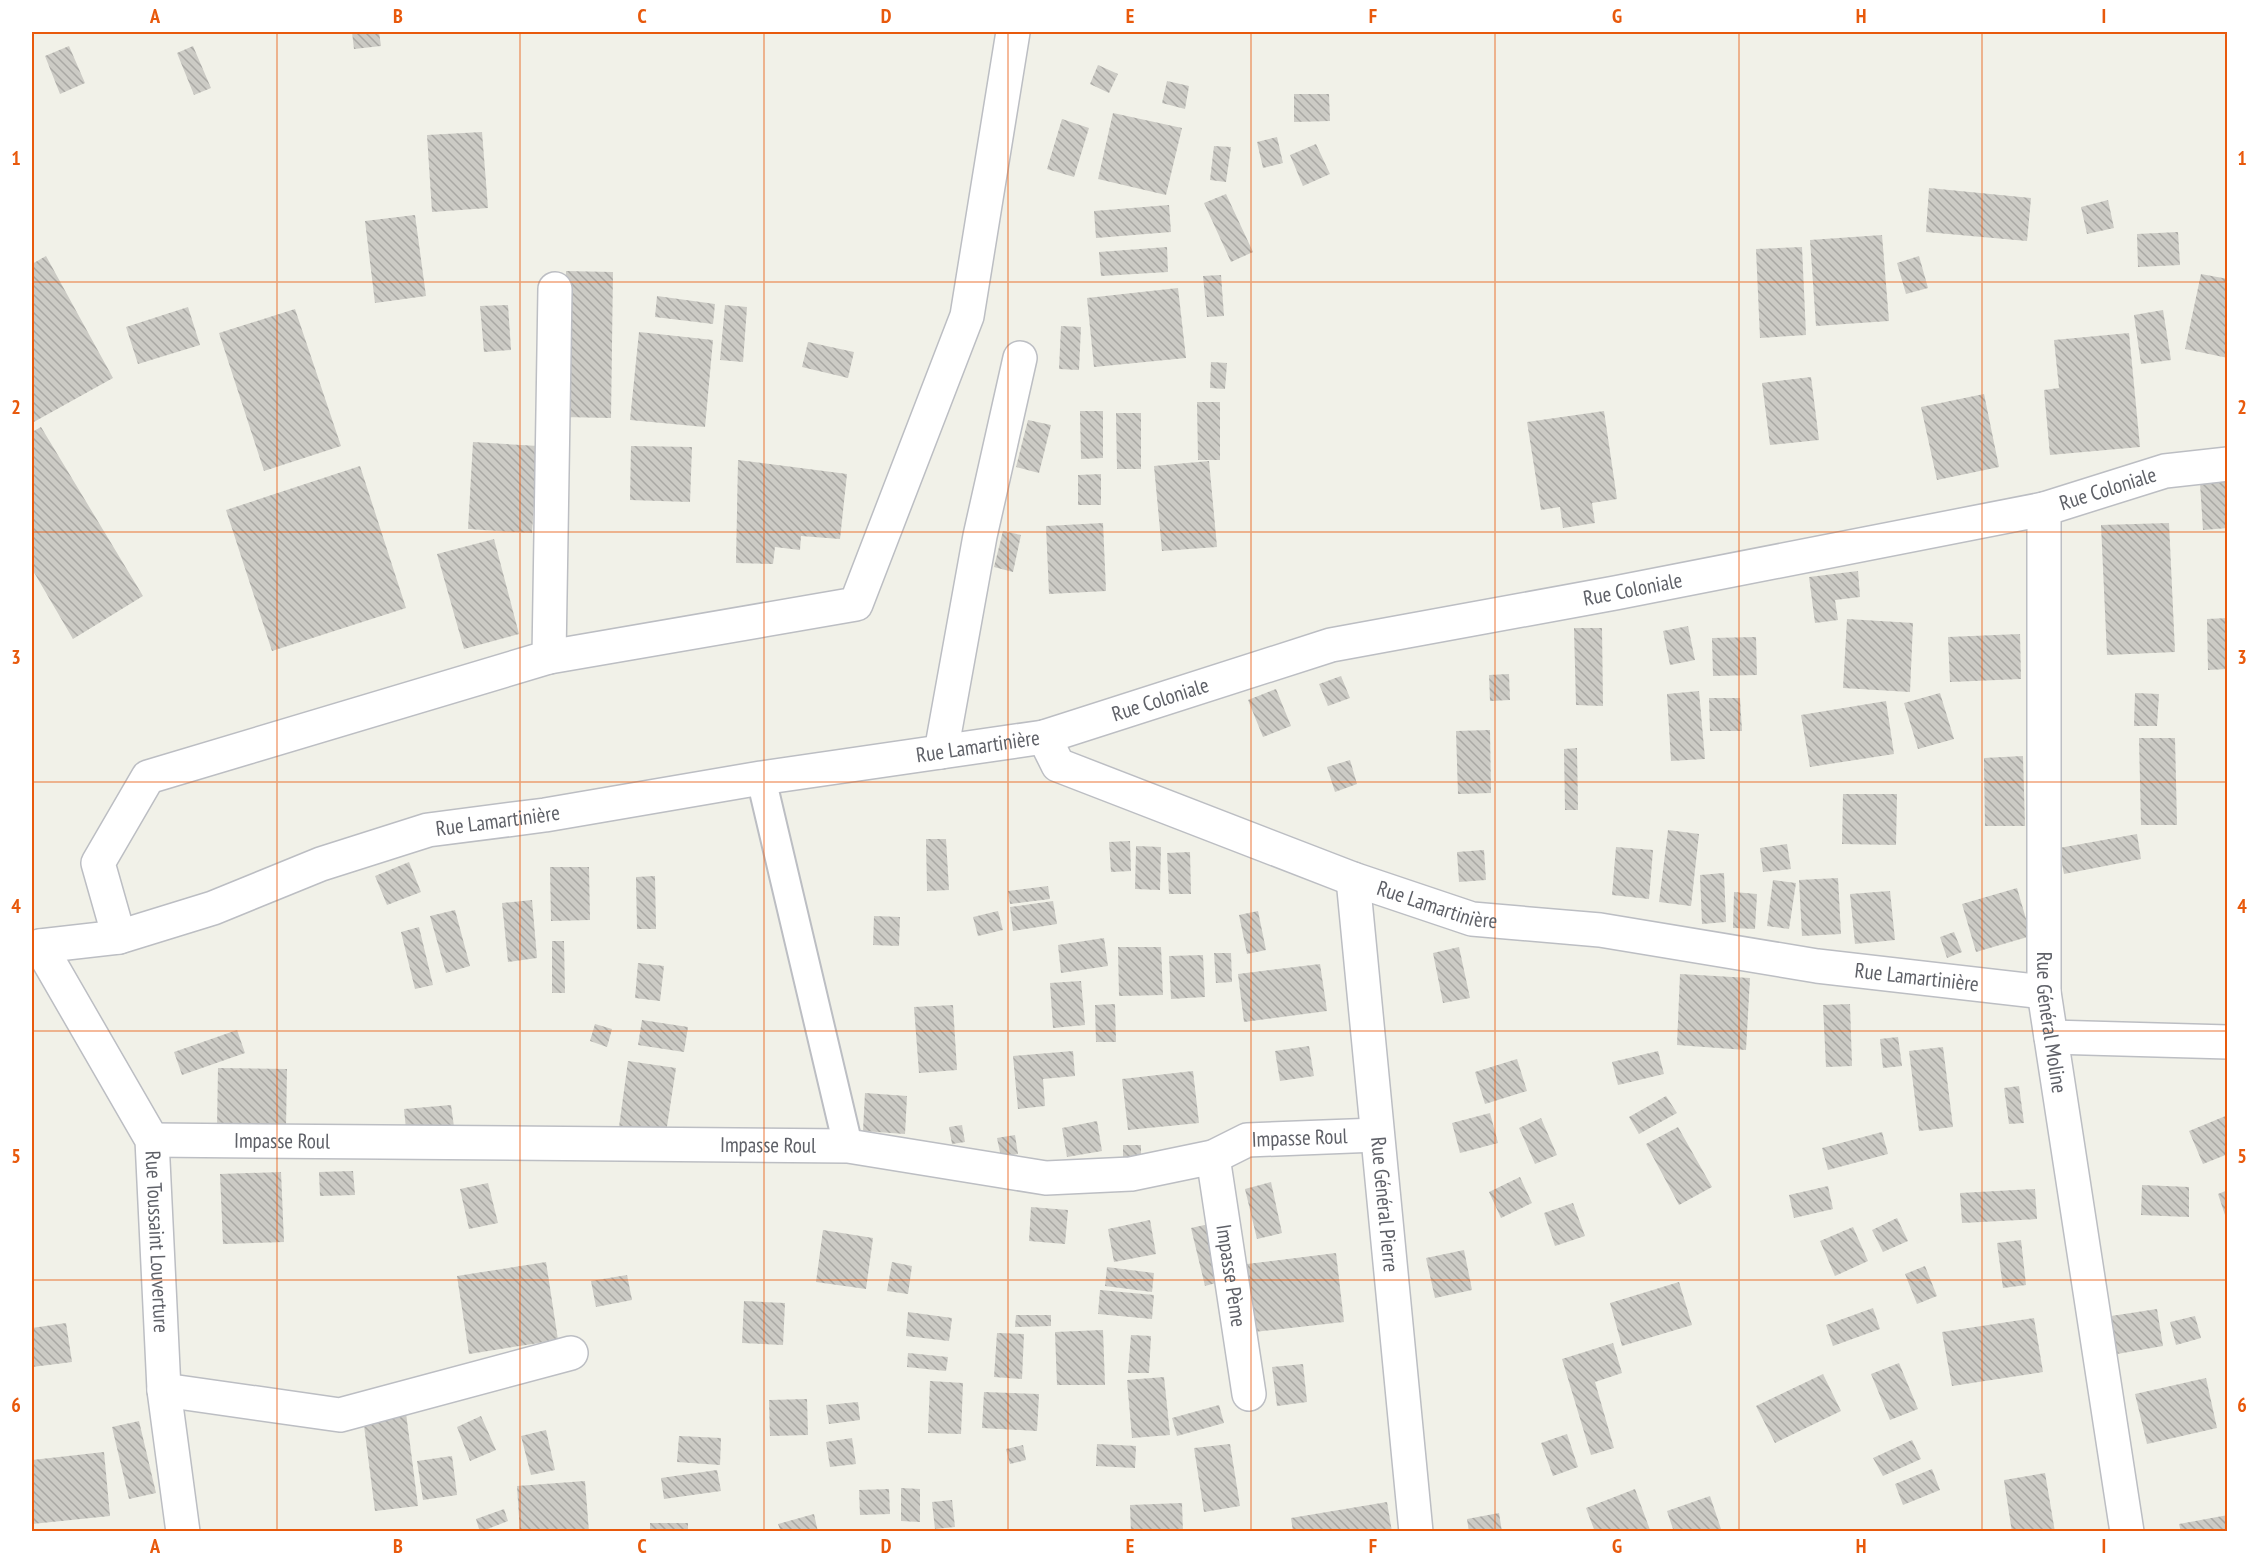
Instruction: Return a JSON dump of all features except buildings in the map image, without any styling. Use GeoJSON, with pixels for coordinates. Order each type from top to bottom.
{"type":"FeatureCollection","features":[{"type":"Feature","properties":{"kind":"street"},"geometry":{"type":"LineString","coordinates":[[119,937],[98,863],[148,777],[549,657],[856,604],[967,316],[1013,32]]}},
{"type":"Feature","properties":{"kind":"street"},"geometry":{"type":"LineString","coordinates":[[549,657],[555,288]]}},
{"type":"Feature","properties":{"kind":"street"},"geometry":{"type":"LineString","coordinates":[[941,752],[980,536],[1020,358]]}},
{"type":"Feature","properties":{"kind":"street","name":"Rue Coloniale"},"geometry":{"type":"LineString","coordinates":[[1044,737],[1331,645],[1615,593],[2044,509],[2165,471],[2228,464]]}},
{"type":"Feature","properties":{"kind":"street","name":"Rue Général Moline"},"geometry":{"type":"LineString","coordinates":[[2044,509],[2044,992],[2127,1532]]}},
{"type":"Feature","properties":{"kind":"street","name":"Rue Lamartinière"},"geometry":{"type":"LineString","coordinates":[[36,948],[119,937],[213,909],[321,864],[428,830],[545,815],[761,778],[1044,737],[1058,765],[1353,879],[1472,919],[1600,930],[1817,966],[2044,992]]}},
{"type":"Feature","properties":{"kind":"street","name":"Rue Général Pierre"},"geometry":{"type":"LineString","coordinates":[[1353,879],[1416,1532]]}},
{"type":"Feature","properties":{"kind":"street","name":"Rue Toussaint Louverture"},"geometry":{"type":"LineString","coordinates":[[36,948],[153,1140],[164,1390],[183,1532]]}},
{"type":"Feature","properties":{"kind":"street"},"geometry":{"type":"LineString","coordinates":[[2051,1037],[2228,1042]]}},
{"type":"Feature","properties":{"kind":"street","name":"Impasse Roul"},"geometry":{"type":"LineString","coordinates":[[153,1140],[848,1146],[1046,1178],[1131,1174],[1213,1157],[1247,1140],[1377,1135]]}},
{"type":"Feature","properties":{"kind":"street","name":"Impasse Pème"},"geometry":{"type":"LineString","coordinates":[[1213,1157],[1249,1394]]}},
{"type":"Feature","properties":{"kind":"street"},"geometry":{"type":"LineString","coordinates":[[164,1390],[340,1415],[571,1353]]}},
{"type":"Feature","properties":{"kind":"lane"},"geometry":{"type":"LineString","coordinates":[[761,778],[848,1146]]}}]}
